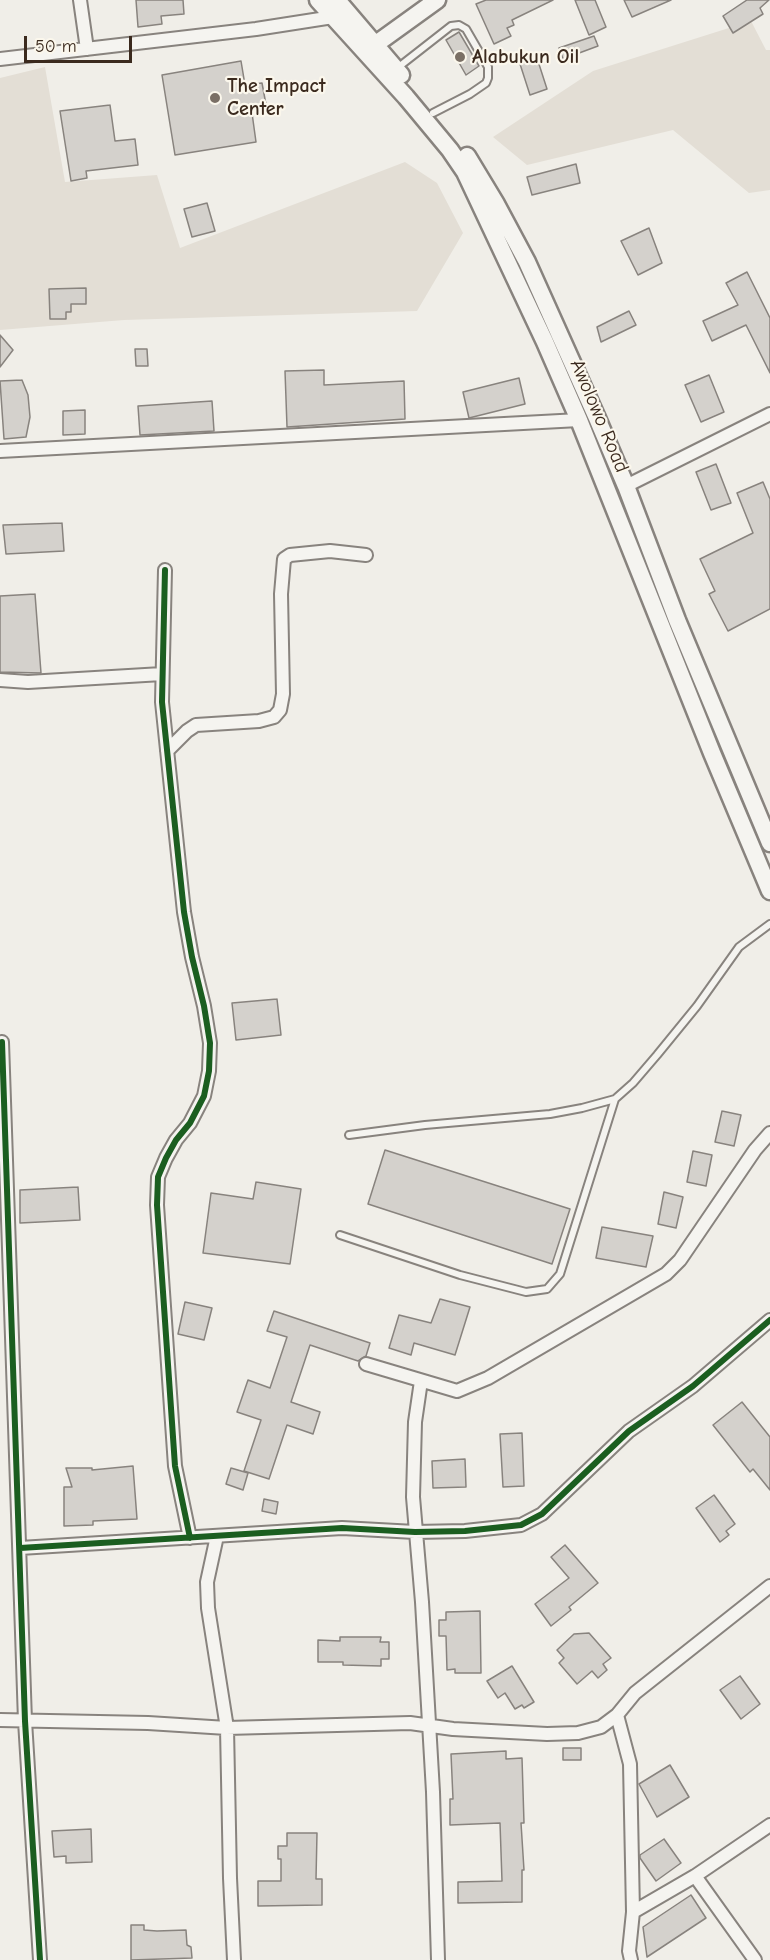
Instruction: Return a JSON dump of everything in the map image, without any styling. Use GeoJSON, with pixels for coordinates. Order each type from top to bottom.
{"type":"FeatureCollection","features":[{"type":"Feature","properties":{"kind":"main road","name":"Awolowo Road"},"geometry":{"type":"LineString","coordinates":[[318,0],[454,147]]}},
{"type":"Feature","properties":{"kind":"main road","name":"Awolowo Road"},"geometry":{"type":"LineString","coordinates":[[337,0],[433,113],[527,262],[626,486],[677,620],[770,843]]}},
{"type":"Feature","properties":{"kind":"main road"},"geometry":{"type":"LineString","coordinates":[[376,44],[437,0]]}},
{"type":"Feature","properties":{"kind":"main road","name":"Awolowo Road"},"geometry":{"type":"LineString","coordinates":[[469,169],[579,420],[712,753],[770,891]]}},
{"type":"Feature","properties":{"kind":"street"},"geometry":{"type":"LineString","coordinates":[[80,0],[87,49]]}},
{"type":"Feature","properties":{"kind":"street"},"geometry":{"type":"LineString","coordinates":[[0,59],[256,29],[333,17]]}},
{"type":"Feature","properties":{"kind":"street"},"geometry":{"type":"LineString","coordinates":[[626,486],[770,414]]}},
{"type":"Feature","properties":{"kind":"street"},"geometry":{"type":"LineString","coordinates":[[0,451],[579,420]]}},
{"type":"Feature","properties":{"kind":"street"},"geometry":{"type":"LineString","coordinates":[[167,751],[196,725],[259,721],[274,717],[280,710],[283,694],[281,594],[284,558],[290,555],[330,550],[366,555]]}},
{"type":"Feature","properties":{"kind":"street"},"geometry":{"type":"LineString","coordinates":[[165,570],[162,702],[184,912],[210,1043],[209,1071],[204,1096],[190,1123],[176,1140],[158,1177],[157,1205],[175,1466],[190,1538]]}},
{"type":"Feature","properties":{"kind":"street"},"geometry":{"type":"LineString","coordinates":[[0,680],[28,682],[162,674]]}},
{"type":"Feature","properties":{"kind":"street"},"geometry":{"type":"LineString","coordinates":[[2,1042],[26,1721],[40,1960]]}},
{"type":"Feature","properties":{"kind":"street"},"geometry":{"type":"LineString","coordinates":[[366,1364],[457,1391],[498,1373],[666,1274],[680,1260],[755,1150],[770,1133]]}},
{"type":"Feature","properties":{"kind":"street"},"geometry":{"type":"LineString","coordinates":[[20,1548],[342,1528],[415,1533],[521,1525],[542,1514],[629,1431],[693,1386],[770,1320]]}},
{"type":"Feature","properties":{"kind":"street"},"geometry":{"type":"LineString","coordinates":[[421,1382],[415,1422],[412,1497],[422,1602],[433,1792],[438,1960]]}},
{"type":"Feature","properties":{"kind":"street"},"geometry":{"type":"LineString","coordinates":[[217,1536],[207,1582],[208,1608],[227,1728],[234,1960]]}},
{"type":"Feature","properties":{"kind":"street"},"geometry":{"type":"LineString","coordinates":[[0,1720],[148,1723],[227,1728],[410,1723],[453,1729],[516,1733],[578,1733],[602,1727],[617,1715],[635,1693],[770,1586]]}},
{"type":"Feature","properties":{"kind":"street"},"geometry":{"type":"LineString","coordinates":[[617,1715],[630,1764],[633,1912],[629,1951],[631,1960]]}},
{"type":"Feature","properties":{"kind":"street"},"geometry":{"type":"LineString","coordinates":[[633,1912],[695,1876],[770,1825]]}},
{"type":"Feature","properties":{"kind":"street"},"geometry":{"type":"LineString","coordinates":[[695,1876],[754,1960]]}},
{"type":"Feature","properties":{"kind":"lane"},"geometry":{"type":"LineString","coordinates":[[396,69],[451,26],[466,29],[488,67],[488,78],[486,83],[433,113]]}},
{"type":"Feature","properties":{"kind":"lane"},"geometry":{"type":"LineString","coordinates":[[349,1135],[425,1125],[550,1114],[615,1099],[633,1083],[697,1006],[739,947],[770,924]]}},
{"type":"Feature","properties":{"kind":"lane"},"geometry":{"type":"LineString","coordinates":[[340,1235],[460,1275],[526,1292],[547,1289],[560,1275],[615,1099]]}},
{"type":"Feature","properties":{"kind":"shaded area"},"geometry":{"type":"Polygon","coordinates":[[[751,21],[766,50],[770,50],[770,190],[749,193],[673,130],[527,165],[493,137],[593,71],[751,21]]]}},
{"type":"Feature","properties":{"kind":"shaded area"},"geometry":{"type":"Polygon","coordinates":[[[45,67],[65,182],[157,175],[180,248],[405,162],[437,183],[463,233],[417,311],[124,320],[0,330],[0,78],[45,67]]]}},
{"type":"Feature","properties":{"kind":"building"},"geometry":{"type":"Polygon","coordinates":[[[136,0],[183,0],[184,14],[161,16],[162,24],[138,27],[136,0]]]}},
{"type":"Feature","properties":{"kind":"building"},"geometry":{"type":"Polygon","coordinates":[[[486,0],[553,0],[512,20],[514,25],[507,28],[511,36],[494,44],[476,4],[486,0]]]}},
{"type":"Feature","properties":{"kind":"building"},"geometry":{"type":"Polygon","coordinates":[[[575,0],[595,0],[606,27],[589,35],[575,0]]]}},
{"type":"Feature","properties":{"kind":"building"},"geometry":{"type":"Polygon","coordinates":[[[624,0],[671,0],[632,17],[624,0]]]}},
{"type":"Feature","properties":{"kind":"building"},"geometry":{"type":"Polygon","coordinates":[[[747,0],[769,0],[760,8],[763,14],[733,33],[723,16],[747,0]]]}},
{"type":"Feature","properties":{"kind":"building"},"geometry":{"type":"Polygon","coordinates":[[[459,32],[479,66],[466,75],[446,40],[459,32]]]}},
{"type":"Feature","properties":{"kind":"building"},"geometry":{"type":"Polygon","coordinates":[[[594,36],[598,46],[563,59],[559,48],[594,36]]]}},
{"type":"Feature","properties":{"kind":"building"},"geometry":{"type":"Polygon","coordinates":[[[537,58],[547,89],[530,95],[520,64],[537,58]]]}},
{"type":"Feature","properties":{"kind":"building","name":"The Impact Center"},"geometry":{"type":"Polygon","coordinates":[[[241,61],[245,85],[262,83],[267,110],[252,113],[256,142],[175,155],[162,75],[241,61]]]}},
{"type":"Feature","properties":{"kind":"building"},"geometry":{"type":"Polygon","coordinates":[[[110,105],[115,141],[135,139],[138,165],[86,171],[87,178],[71,181],[60,111],[110,105]]]}},
{"type":"Feature","properties":{"kind":"building"},"geometry":{"type":"Polygon","coordinates":[[[576,164],[580,183],[532,195],[527,177],[576,164]]]}},
{"type":"Feature","properties":{"kind":"building"},"geometry":{"type":"Polygon","coordinates":[[[207,203],[215,231],[192,237],[184,209],[207,203]]]}},
{"type":"Feature","properties":{"kind":"building"},"geometry":{"type":"Polygon","coordinates":[[[649,228],[662,263],[638,275],[621,241],[649,228]]]}},
{"type":"Feature","properties":{"kind":"building"},"geometry":{"type":"Polygon","coordinates":[[[747,272],[770,318],[770,373],[746,325],[712,341],[703,321],[738,305],[726,283],[747,272]]]}},
{"type":"Feature","properties":{"kind":"building"},"geometry":{"type":"Polygon","coordinates":[[[86,288],[86,304],[71,304],[71,312],[66,312],[66,319],[50,319],[49,289],[86,288]]]}},
{"type":"Feature","properties":{"kind":"building"},"geometry":{"type":"Polygon","coordinates":[[[629,311],[636,325],[601,342],[597,327],[629,311]]]}},
{"type":"Feature","properties":{"kind":"building"},"geometry":{"type":"Polygon","coordinates":[[[0,335],[13,350],[0,367],[0,335]]]}},
{"type":"Feature","properties":{"kind":"building"},"geometry":{"type":"Polygon","coordinates":[[[135,349],[147,349],[148,366],[136,366],[135,349]]]}},
{"type":"Feature","properties":{"kind":"building"},"geometry":{"type":"Polygon","coordinates":[[[324,370],[324,385],[404,381],[405,419],[287,427],[285,371],[324,370]]]}},
{"type":"Feature","properties":{"kind":"building"},"geometry":{"type":"Polygon","coordinates":[[[709,375],[724,412],[701,422],[685,385],[709,375]]]}},
{"type":"Feature","properties":{"kind":"building"},"geometry":{"type":"Polygon","coordinates":[[[519,378],[525,404],[469,418],[463,392],[519,378]]]}},
{"type":"Feature","properties":{"kind":"building"},"geometry":{"type":"Polygon","coordinates":[[[22,380],[28,395],[30,417],[26,437],[4,439],[0,381],[22,380]]]}},
{"type":"Feature","properties":{"kind":"building"},"geometry":{"type":"Polygon","coordinates":[[[212,401],[214,431],[140,435],[138,406],[212,401]]]}},
{"type":"Feature","properties":{"kind":"building"},"geometry":{"type":"Polygon","coordinates":[[[85,410],[85,434],[63,435],[63,411],[85,410]]]}},
{"type":"Feature","properties":{"kind":"building"},"geometry":{"type":"Polygon","coordinates":[[[716,464],[731,503],[711,510],[696,472],[716,464]]]}},
{"type":"Feature","properties":{"kind":"building"},"geometry":{"type":"Polygon","coordinates":[[[763,482],[770,499],[770,609],[728,631],[709,594],[715,591],[700,559],[753,533],[737,493],[763,482]]]}},
{"type":"Feature","properties":{"kind":"building"},"geometry":{"type":"Polygon","coordinates":[[[62,523],[64,551],[6,554],[3,525],[62,523]]]}},
{"type":"Feature","properties":{"kind":"building"},"geometry":{"type":"Polygon","coordinates":[[[35,594],[41,673],[0,672],[0,596],[35,594]]]}},
{"type":"Feature","properties":{"kind":"building"},"geometry":{"type":"Polygon","coordinates":[[[277,999],[281,1035],[236,1040],[232,1003],[277,999]]]}},
{"type":"Feature","properties":{"kind":"building"},"geometry":{"type":"Polygon","coordinates":[[[722,1111],[741,1115],[734,1146],[715,1142],[722,1111]]]}},
{"type":"Feature","properties":{"kind":"building"},"geometry":{"type":"Polygon","coordinates":[[[385,1150],[570,1209],[552,1264],[368,1204],[385,1150]]]}},
{"type":"Feature","properties":{"kind":"building"},"geometry":{"type":"Polygon","coordinates":[[[693,1151],[712,1155],[706,1186],[687,1182],[693,1151]]]}},
{"type":"Feature","properties":{"kind":"building"},"geometry":{"type":"Polygon","coordinates":[[[256,1182],[301,1189],[290,1264],[203,1253],[211,1193],[253,1199],[256,1182]]]}},
{"type":"Feature","properties":{"kind":"building"},"geometry":{"type":"Polygon","coordinates":[[[78,1187],[80,1220],[20,1223],[20,1190],[78,1187]]]}},
{"type":"Feature","properties":{"kind":"building"},"geometry":{"type":"Polygon","coordinates":[[[664,1192],[683,1197],[676,1228],[658,1224],[664,1192]]]}},
{"type":"Feature","properties":{"kind":"building"},"geometry":{"type":"Polygon","coordinates":[[[602,1227],[653,1236],[646,1267],[596,1258],[602,1227]]]}},
{"type":"Feature","properties":{"kind":"building"},"geometry":{"type":"Polygon","coordinates":[[[440,1299],[470,1307],[455,1355],[414,1343],[411,1355],[389,1348],[399,1315],[431,1323],[440,1299]]]}},
{"type":"Feature","properties":{"kind":"building"},"geometry":{"type":"Polygon","coordinates":[[[185,1302],[212,1308],[204,1340],[178,1334],[185,1302]]]}},
{"type":"Feature","properties":{"kind":"building"},"geometry":{"type":"Polygon","coordinates":[[[274,1311],[370,1343],[366,1356],[358,1361],[310,1345],[291,1402],[320,1412],[313,1434],[287,1425],[269,1479],[244,1471],[261,1420],[237,1412],[248,1380],[270,1388],[287,1337],[267,1331],[274,1311]]]}},
{"type":"Feature","properties":{"kind":"building"},"geometry":{"type":"Polygon","coordinates":[[[742,1402],[770,1437],[770,1490],[753,1469],[750,1472],[713,1425],[742,1402]]]}},
{"type":"Feature","properties":{"kind":"building"},"geometry":{"type":"Polygon","coordinates":[[[522,1433],[524,1486],[503,1487],[500,1434],[522,1433]]]}},
{"type":"Feature","properties":{"kind":"building"},"geometry":{"type":"Polygon","coordinates":[[[465,1459],[466,1487],[433,1488],[432,1461],[465,1459]]]}},
{"type":"Feature","properties":{"kind":"building"},"geometry":{"type":"Polygon","coordinates":[[[133,1466],[137,1519],[93,1521],[93,1525],[64,1526],[64,1487],[72,1487],[66,1468],[92,1468],[92,1470],[133,1466]]]}},
{"type":"Feature","properties":{"kind":"building"},"geometry":{"type":"Polygon","coordinates":[[[231,1468],[248,1473],[243,1490],[226,1484],[231,1468]]]}},
{"type":"Feature","properties":{"kind":"building"},"geometry":{"type":"Polygon","coordinates":[[[714,1495],[735,1524],[726,1531],[729,1535],[720,1542],[696,1508],[714,1495]]]}},
{"type":"Feature","properties":{"kind":"building"},"geometry":{"type":"Polygon","coordinates":[[[264,1499],[278,1502],[276,1514],[262,1511],[264,1499]]]}},
{"type":"Feature","properties":{"kind":"building"},"geometry":{"type":"Polygon","coordinates":[[[565,1545],[598,1583],[569,1607],[571,1610],[551,1626],[535,1604],[569,1578],[551,1557],[565,1545]]]}},
{"type":"Feature","properties":{"kind":"building"},"geometry":{"type":"Polygon","coordinates":[[[480,1611],[481,1673],[455,1673],[455,1669],[447,1670],[446,1636],[439,1636],[439,1620],[446,1620],[446,1612],[480,1611]]]}},
{"type":"Feature","properties":{"kind":"building"},"geometry":{"type":"Polygon","coordinates":[[[589,1633],[611,1658],[603,1664],[607,1670],[598,1678],[592,1671],[577,1684],[559,1663],[564,1658],[557,1650],[574,1634],[589,1633]]]}},
{"type":"Feature","properties":{"kind":"building"},"geometry":{"type":"Polygon","coordinates":[[[340,1637],[381,1637],[380,1642],[389,1642],[389,1659],[381,1659],[381,1666],[318,1662],[318,1640],[340,1641],[340,1637]]]}},
{"type":"Feature","properties":{"kind":"building"},"geometry":{"type":"Polygon","coordinates":[[[512,1666],[534,1702],[524,1708],[522,1705],[515,1709],[505,1693],[498,1698],[487,1681],[512,1666]]]}},
{"type":"Feature","properties":{"kind":"building"},"geometry":{"type":"Polygon","coordinates":[[[740,1676],[760,1704],[741,1719],[720,1690],[740,1676]]]}},
{"type":"Feature","properties":{"kind":"building"},"geometry":{"type":"Polygon","coordinates":[[[563,1748],[581,1748],[581,1760],[563,1760],[563,1748]]]}},
{"type":"Feature","properties":{"kind":"building"},"geometry":{"type":"Polygon","coordinates":[[[506,1751],[506,1759],[522,1758],[524,1823],[521,1823],[524,1870],[522,1870],[522,1902],[458,1903],[458,1882],[502,1881],[500,1823],[450,1825],[450,1799],[453,1799],[451,1754],[506,1751]]]}},
{"type":"Feature","properties":{"kind":"building"},"geometry":{"type":"Polygon","coordinates":[[[670,1765],[689,1797],[657,1817],[639,1784],[670,1765]]]}},
{"type":"Feature","properties":{"kind":"building"},"geometry":{"type":"Polygon","coordinates":[[[91,1829],[92,1862],[66,1863],[66,1856],[54,1857],[52,1831],[91,1829]]]}},
{"type":"Feature","properties":{"kind":"building"},"geometry":{"type":"Polygon","coordinates":[[[287,1833],[317,1833],[316,1879],[322,1879],[322,1905],[258,1906],[258,1881],[281,1881],[281,1859],[278,1859],[278,1846],[287,1846],[287,1833]]]}},
{"type":"Feature","properties":{"kind":"building"},"geometry":{"type":"Polygon","coordinates":[[[664,1839],[681,1863],[656,1881],[640,1855],[664,1839]]]}},
{"type":"Feature","properties":{"kind":"building"},"geometry":{"type":"Polygon","coordinates":[[[691,1895],[706,1918],[647,1957],[643,1927],[691,1895]]]}},
{"type":"Feature","properties":{"kind":"building"},"geometry":{"type":"Polygon","coordinates":[[[131,1925],[144,1925],[144,1930],[186,1930],[187,1945],[191,1947],[192,1958],[131,1960],[131,1925]]]}},
{"type":"Feature","properties":{"kind":"cycle path"},"geometry":{"type":"LineString","coordinates":[[165,570],[162,702],[184,912],[210,1043],[209,1071],[204,1096],[190,1123],[176,1140],[158,1177],[157,1205],[175,1466],[190,1538]]}},
{"type":"Feature","properties":{"kind":"cycle path"},"geometry":{"type":"LineString","coordinates":[[2,1042],[25,1721],[40,1960]]}},
{"type":"Feature","properties":{"kind":"cycle path"},"geometry":{"type":"LineString","coordinates":[[20,1548],[342,1528],[415,1532],[465,1531],[521,1525],[542,1514],[629,1431],[693,1386],[770,1320]]}},
{"type":"Feature","properties":{"kind":"place","name":"Alabukun Oil"},"geometry":{"type":"Point","coordinates":[460,57]}},
{"type":"Feature","properties":{"kind":"place","name":"The Impact Center"},"geometry":{"type":"Point","coordinates":[215,98]}}]}
